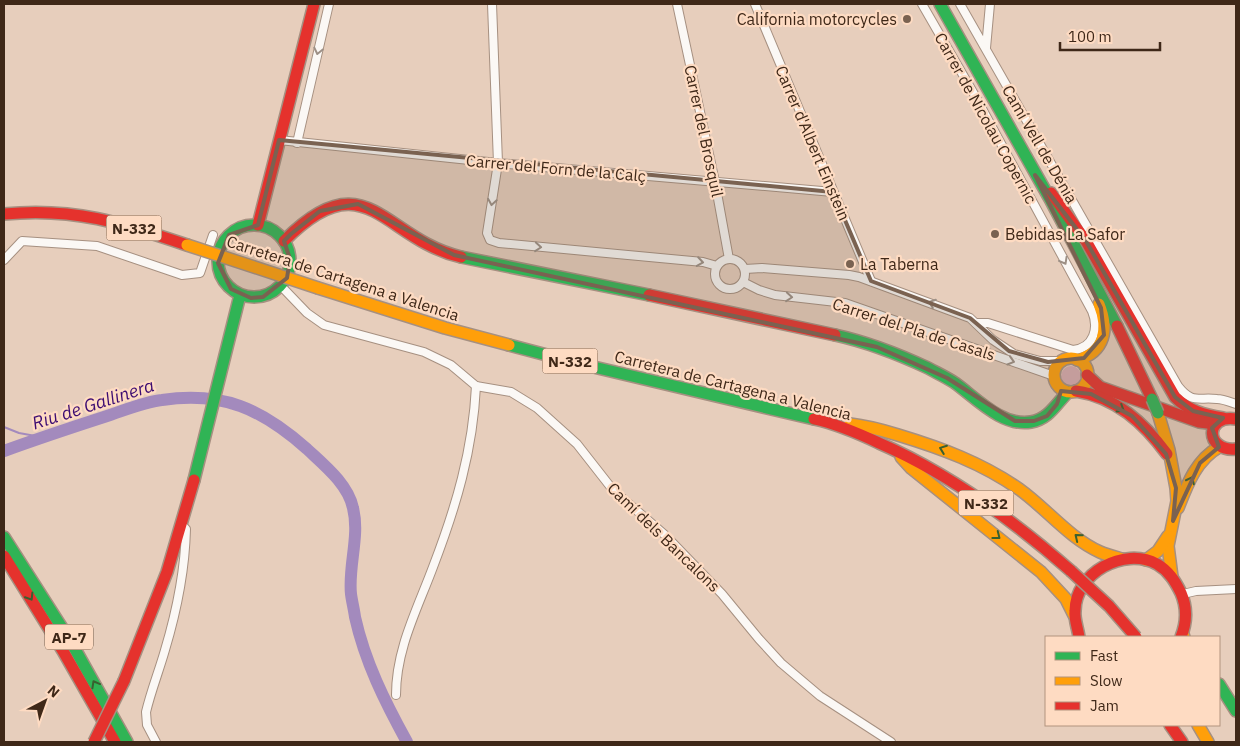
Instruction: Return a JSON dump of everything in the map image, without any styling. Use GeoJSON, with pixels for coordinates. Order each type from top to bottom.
{"type":"FeatureCollection","features":[{"type":"Feature","properties":{"kind":"main road"},"geometry":{"type":"LineString","coordinates":[[258,225],[314,4]]}},
{"type":"Feature","properties":{"kind":"main road"},"geometry":{"type":"LineString","coordinates":[[940,4],[1114,318],[1158,413],[1173,466],[1177,501],[1173,521]]}},
{"type":"Feature","properties":{"kind":"main road"},"geometry":{"type":"LineString","coordinates":[[1035,175],[1050,211],[1105,318],[1106,329],[1100,343],[1089,356],[1077,360],[1069,359],[1061,362],[1056,368],[1068,386],[1104,399],[1132,416],[1156,440],[1173,466]]}},
{"type":"Feature","properties":{"kind":"main road"},"geometry":{"type":"LineString","coordinates":[[1035,175],[1063,206],[1086,241],[1176,397],[1193,411],[1222,422]]}},
{"type":"Feature","properties":{"kind":"main road"},"geometry":{"type":"LineString","coordinates":[[284,241],[302,223],[320,211],[339,204],[358,204],[377,211],[436,248],[454,255],[746,315],[877,347],[902,356],[947,378],[1008,419],[1027,422],[1041,419],[1050,413],[1057,404],[1059,392],[1068,386],[1086,381],[1085,367],[1077,360]]}},
{"type":"Feature","properties":{"kind":"main road","name":"Carretera de Cartagena a Valencia"},"geometry":{"type":"LineString","coordinates":[[4,214],[35,211],[80,214],[112,220],[455,331],[581,364],[826,422],[853,431],[929,468],[1001,512],[1071,570],[1109,606],[1135,636]]}},
{"type":"Feature","properties":{"kind":"main road"},"geometry":{"type":"LineString","coordinates":[[258,225],[277,233],[284,241],[290,259],[290,269],[281,286],[274,292],[263,297],[252,298],[231,290],[224,282],[219,268],[219,252],[223,243],[234,232],[248,226],[258,225]]}},
{"type":"Feature","properties":{"kind":"main road"},"geometry":{"type":"LineString","coordinates":[[94,742],[124,681],[158,596],[181,524],[206,434],[240,295]]}},
{"type":"Feature","properties":{"kind":"main road"},"geometry":{"type":"LineString","coordinates":[[1087,375],[1100,386]]}},
{"type":"Feature","properties":{"kind":"main road"},"geometry":{"type":"LineString","coordinates":[[1068,386],[1100,386],[1199,422],[1222,422]]}},
{"type":"Feature","properties":{"kind":"main road"},"geometry":{"type":"LineString","coordinates":[[826,422],[862,425],[928,443],[966,458],[995,473],[1020,490],[1087,544],[1101,552],[1122,559]]}},
{"type":"Feature","properties":{"kind":"main road"},"geometry":{"type":"LineString","coordinates":[[1222,422],[1214,440],[1219,447],[1226,450],[1236,449]]}},
{"type":"Feature","properties":{"kind":"main road"},"geometry":{"type":"LineString","coordinates":[[1172,577],[1168,554],[1169,534],[1173,521],[1197,468],[1208,453],[1219,447]]}},
{"type":"Feature","properties":{"kind":"main road"},"geometry":{"type":"LineString","coordinates":[[893,449],[911,468],[1041,572],[1066,599],[1074,615]]}},
{"type":"Feature","properties":{"kind":"main road"},"geometry":{"type":"LineString","coordinates":[[1146,560],[1158,551],[1169,534]]}},
{"type":"Feature","properties":{"kind":"main road","name":"AP-7"},"geometry":{"type":"LineString","coordinates":[[4,537],[71,642],[127,742]]}},
{"type":"Feature","properties":{"kind":"main road","name":"AP-7"},"geometry":{"type":"LineString","coordinates":[[4,556],[64,651],[115,742]]}},
{"type":"Feature","properties":{"kind":"main road"},"geometry":{"type":"LineString","coordinates":[[1079,636],[1075,627],[1074,615],[1076,599],[1082,584],[1093,572],[1106,563],[1122,559],[1146,560],[1160,567],[1172,577],[1183,594],[1186,608],[1183,636]]}},
{"type":"Feature","properties":{"kind":"main road"},"geometry":{"type":"LineString","coordinates":[[1220,686],[1236,711]]}},
{"type":"Feature","properties":{"kind":"main road"},"geometry":{"type":"LineString","coordinates":[[1171,726],[1182,742]]}},
{"type":"Feature","properties":{"kind":"main road"},"geometry":{"type":"LineString","coordinates":[[1199,726],[1208,742]]}},
{"type":"Feature","properties":{"kind":"street"},"geometry":{"type":"LineString","coordinates":[[297,143],[329,4]]}},
{"type":"Feature","properties":{"kind":"street"},"geometry":{"type":"LineString","coordinates":[[492,4],[498,163],[487,232],[490,240],[499,243],[703,262],[717,266]]}},
{"type":"Feature","properties":{"kind":"street","name":"Carrer del Brosquil"},"geometry":{"type":"LineString","coordinates":[[677,4],[715,182],[729,259]]}},
{"type":"Feature","properties":{"kind":"street","name":"Carrer d'Albert Einstein"},"geometry":{"type":"LineString","coordinates":[[755,4],[871,282]]}},
{"type":"Feature","properties":{"kind":"street","name":"Carrer de Nicolau Copernic"},"geometry":{"type":"LineString","coordinates":[[922,4],[974,94],[1092,310],[1096,325],[1092,340]]}},
{"type":"Feature","properties":{"kind":"street","name":"Camí Vell de Dénia"},"geometry":{"type":"LineString","coordinates":[[960,4],[1178,386],[1184,394],[1193,398],[1200,400],[1217,399],[1234,403]]}},
{"type":"Feature","properties":{"kind":"street"},"geometry":{"type":"LineString","coordinates":[[986,48],[990,4]]}},
{"type":"Feature","properties":{"kind":"street","name":"Carrer del Forn de la Calç"},"geometry":{"type":"LineString","coordinates":[[279,140],[498,163],[833,192]]}},
{"type":"Feature","properties":{"kind":"street"},"geometry":{"type":"LineString","coordinates":[[4,260],[22,241],[44,242],[97,246],[182,275],[200,273],[213,235]]}},
{"type":"Feature","properties":{"kind":"street"},"geometry":{"type":"LineString","coordinates":[[729,259],[740,262],[745,269],[746,275],[743,282],[734,289],[720,286],[715,277],[717,266],[722,261],[729,259]]}},
{"type":"Feature","properties":{"kind":"street","name":"Carrer del Pla de Casals"},"geometry":{"type":"LineString","coordinates":[[745,269],[762,268],[849,275],[966,316],[1009,351],[1040,361],[1061,362]]}},
{"type":"Feature","properties":{"kind":"street","name":"Carrer del Pla de Casals"},"geometry":{"type":"LineString","coordinates":[[743,282],[751,287],[776,295],[845,303],[1044,371],[1068,386]]}},
{"type":"Feature","properties":{"kind":"street"},"geometry":{"type":"LineString","coordinates":[[281,286],[307,313],[324,324],[424,352],[451,365],[476,386],[471,440],[454,511],[404,642],[396,673],[396,695]]}},
{"type":"Feature","properties":{"kind":"street","name":"Carrer del Pla de Casals"},"geometry":{"type":"LineString","coordinates":[[976,323],[988,323],[1067,350],[1080,349],[1092,340]]}},
{"type":"Feature","properties":{"kind":"street","name":"Camí dels Bancalons"},"geometry":{"type":"LineString","coordinates":[[476,386],[511,392],[537,408],[577,444],[613,490],[665,536],[722,594],[781,663],[820,696],[890,742]]}},
{"type":"Feature","properties":{"kind":"street"},"geometry":{"type":"LineString","coordinates":[[1222,422],[1234,403]]}},
{"type":"Feature","properties":{"kind":"street"},"geometry":{"type":"LineString","coordinates":[[156,742],[147,725],[146,712],[177,605],[186,542],[186,528],[181,524]]}},
{"type":"Feature","properties":{"kind":"street"},"geometry":{"type":"LineString","coordinates":[[1183,594],[1203,590],[1236,589]]}},
{"type":"Feature","properties":{"kind":"highlighted area"},"geometry":{"type":"Polygon","coordinates":[[[279,140],[833,192],[871,281],[970,318],[1009,351],[1048,362],[1084,358],[1104,335],[1101,308],[1035,175],[1086,241],[1175,397],[1193,411],[1223,418],[1212,428],[1219,447],[1200,463],[1173,521],[1176,488],[1166,454],[1132,416],[1091,394],[1061,391],[1057,404],[1047,416],[1034,421],[1015,421],[947,378],[877,347],[454,255],[358,204],[320,211],[291,234],[284,241],[290,259],[287,278],[263,297],[251,298],[231,289],[218,263],[229,235],[258,225],[279,140]]]}},
{"type":"Feature","properties":{"kind":"shaded area"},"geometry":{"type":"Polygon","coordinates":[[[1067,366],[1075,366],[1081,372],[1081,380],[1075,386],[1067,386],[1061,380],[1061,372],[1067,366]]]}},
{"type":"Feature","properties":{"kind":"waterway","name":"Riu de Gallinera"},"geometry":{"type":"LineString","coordinates":[[4,451],[155,401],[184,398],[204,398],[223,401],[240,406],[274,423],[328,468],[341,483],[350,499],[355,519],[355,540],[351,573],[351,594],[355,617],[364,650],[376,681],[407,742]]}},
{"type":"Feature","properties":{"kind":"waterway"},"geometry":{"type":"LineString","coordinates":[[4,427],[19,433],[41,437]]}},
{"type":"Feature","properties":{"kind":"traffic: fast"},"geometry":{"type":"LineString","coordinates":[[940,4],[1050,199],[1117,326]]}},
{"type":"Feature","properties":{"kind":"traffic: fast"},"geometry":{"type":"LineString","coordinates":[[254,225],[274,231],[284,241],[290,261],[284,281],[274,291],[254,297],[234,291],[224,281],[218,261],[224,241],[234,231],[254,225]]}},
{"type":"Feature","properties":{"kind":"traffic: fast"},"geometry":{"type":"LineString","coordinates":[[461,257],[649,295]]}},
{"type":"Feature","properties":{"kind":"traffic: fast"},"geometry":{"type":"LineString","coordinates":[[194,480],[240,295]]}},
{"type":"Feature","properties":{"kind":"traffic: fast"},"geometry":{"type":"LineString","coordinates":[[835,335],[882,349],[928,368],[955,383],[990,410],[1010,420],[1031,422],[1043,418],[1068,392]]}},
{"type":"Feature","properties":{"kind":"traffic: fast"},"geometry":{"type":"LineString","coordinates":[[509,345],[814,419]]}},
{"type":"Feature","properties":{"kind":"traffic: fast"},"geometry":{"type":"LineString","coordinates":[[1152,399],[1158,413]]}},
{"type":"Feature","properties":{"kind":"traffic: fast"},"geometry":{"type":"LineString","coordinates":[[4,537],[71,642],[127,742]]}},
{"type":"Feature","properties":{"kind":"traffic: fast"},"geometry":{"type":"LineString","coordinates":[[1220,686],[1236,711]]}},
{"type":"Feature","properties":{"kind":"traffic: slow"},"geometry":{"type":"LineString","coordinates":[[187,245],[318,288]]}},
{"type":"Feature","properties":{"kind":"traffic: slow"},"geometry":{"type":"LineString","coordinates":[[318,288],[445,328],[509,345]]}},
{"type":"Feature","properties":{"kind":"traffic: slow"},"geometry":{"type":"LineString","coordinates":[[1077,360],[1094,351],[1102,338],[1104,322],[1099,304]]}},
{"type":"Feature","properties":{"kind":"traffic: slow"},"geometry":{"type":"LineString","coordinates":[[1071,358],[1083,363],[1088,375],[1083,387],[1071,392],[1059,387],[1054,375],[1059,363],[1071,358]]}},
{"type":"Feature","properties":{"kind":"traffic: slow"},"geometry":{"type":"LineString","coordinates":[[1158,413],[1169,450],[1176,488],[1177,501],[1168,546],[1172,577]]}},
{"type":"Feature","properties":{"kind":"traffic: slow"},"geometry":{"type":"LineString","coordinates":[[850,424],[874,428],[914,440],[991,471],[1019,489],[1078,539],[1103,553],[1122,559]]}},
{"type":"Feature","properties":{"kind":"traffic: slow"},"geometry":{"type":"LineString","coordinates":[[1178,508],[1198,466],[1211,452],[1219,447]]}},
{"type":"Feature","properties":{"kind":"traffic: slow"},"geometry":{"type":"LineString","coordinates":[[901,457],[911,468],[1041,572],[1066,599],[1074,615]]}},
{"type":"Feature","properties":{"kind":"traffic: slow"},"geometry":{"type":"LineString","coordinates":[[1146,560],[1158,551],[1168,536]]}},
{"type":"Feature","properties":{"kind":"traffic: slow"},"geometry":{"type":"LineString","coordinates":[[1199,726],[1208,742]]}},
{"type":"Feature","properties":{"kind":"traffic: jam"},"geometry":{"type":"LineString","coordinates":[[258,225],[314,4]]}},
{"type":"Feature","properties":{"kind":"traffic: jam"},"geometry":{"type":"LineString","coordinates":[[1051,193],[1086,241],[1175,397],[1197,412],[1223,418]]}},
{"type":"Feature","properties":{"kind":"traffic: jam"},"geometry":{"type":"LineString","coordinates":[[284,241],[312,217],[335,206],[355,205],[374,211],[434,248],[461,257]]}},
{"type":"Feature","properties":{"kind":"traffic: jam"},"geometry":{"type":"LineString","coordinates":[[4,214],[29,212],[76,215],[119,224],[187,245]]}},
{"type":"Feature","properties":{"kind":"traffic: jam"},"geometry":{"type":"LineString","coordinates":[[649,295],[835,335]]}},
{"type":"Feature","properties":{"kind":"traffic: jam"},"geometry":{"type":"LineString","coordinates":[[1117,326],[1152,399]]}},
{"type":"Feature","properties":{"kind":"traffic: jam"},"geometry":{"type":"LineString","coordinates":[[1087,375],[1100,387],[1199,422],[1216,424]]}},
{"type":"Feature","properties":{"kind":"traffic: jam"},"geometry":{"type":"LineString","coordinates":[[1076,391],[1104,399],[1128,413],[1149,432],[1167,454]]}},
{"type":"Feature","properties":{"kind":"traffic: jam"},"geometry":{"type":"LineString","coordinates":[[814,419],[855,432],[931,469],[1003,516],[1071,571]]}},
{"type":"Feature","properties":{"kind":"traffic: jam"},"geometry":{"type":"LineString","coordinates":[[1236,419],[1226,419],[1218,422],[1212,433],[1218,445],[1236,449]]}},
{"type":"Feature","properties":{"kind":"traffic: jam"},"geometry":{"type":"LineString","coordinates":[[124,681],[167,572],[194,480]]}},
{"type":"Feature","properties":{"kind":"traffic: jam"},"geometry":{"type":"LineString","coordinates":[[4,556],[63,651],[115,742]]}},
{"type":"Feature","properties":{"kind":"traffic: jam"},"geometry":{"type":"LineString","coordinates":[[1079,636],[1075,611],[1077,597],[1083,585],[1104,566],[1130,558],[1144,559],[1157,564],[1174,580],[1183,598],[1185,609],[1185,620],[1181,636]]}},
{"type":"Feature","properties":{"kind":"traffic: jam"},"geometry":{"type":"LineString","coordinates":[[1071,571],[1109,606],[1135,636]]}},
{"type":"Feature","properties":{"kind":"traffic: jam"},"geometry":{"type":"LineString","coordinates":[[94,742],[124,681]]}},
{"type":"Feature","properties":{"kind":"traffic: jam"},"geometry":{"type":"LineString","coordinates":[[1171,726],[1182,742]]}},
{"type":"Feature","properties":{"kind":"place","name":"California motorcycles"},"geometry":{"type":"Point","coordinates":[907,19]}},
{"type":"Feature","properties":{"kind":"place","name":"Bebidas La Safor"},"geometry":{"type":"Point","coordinates":[995,234]}},
{"type":"Feature","properties":{"kind":"place","name":"La Taberna"},"geometry":{"type":"Point","coordinates":[850,264]}}]}
